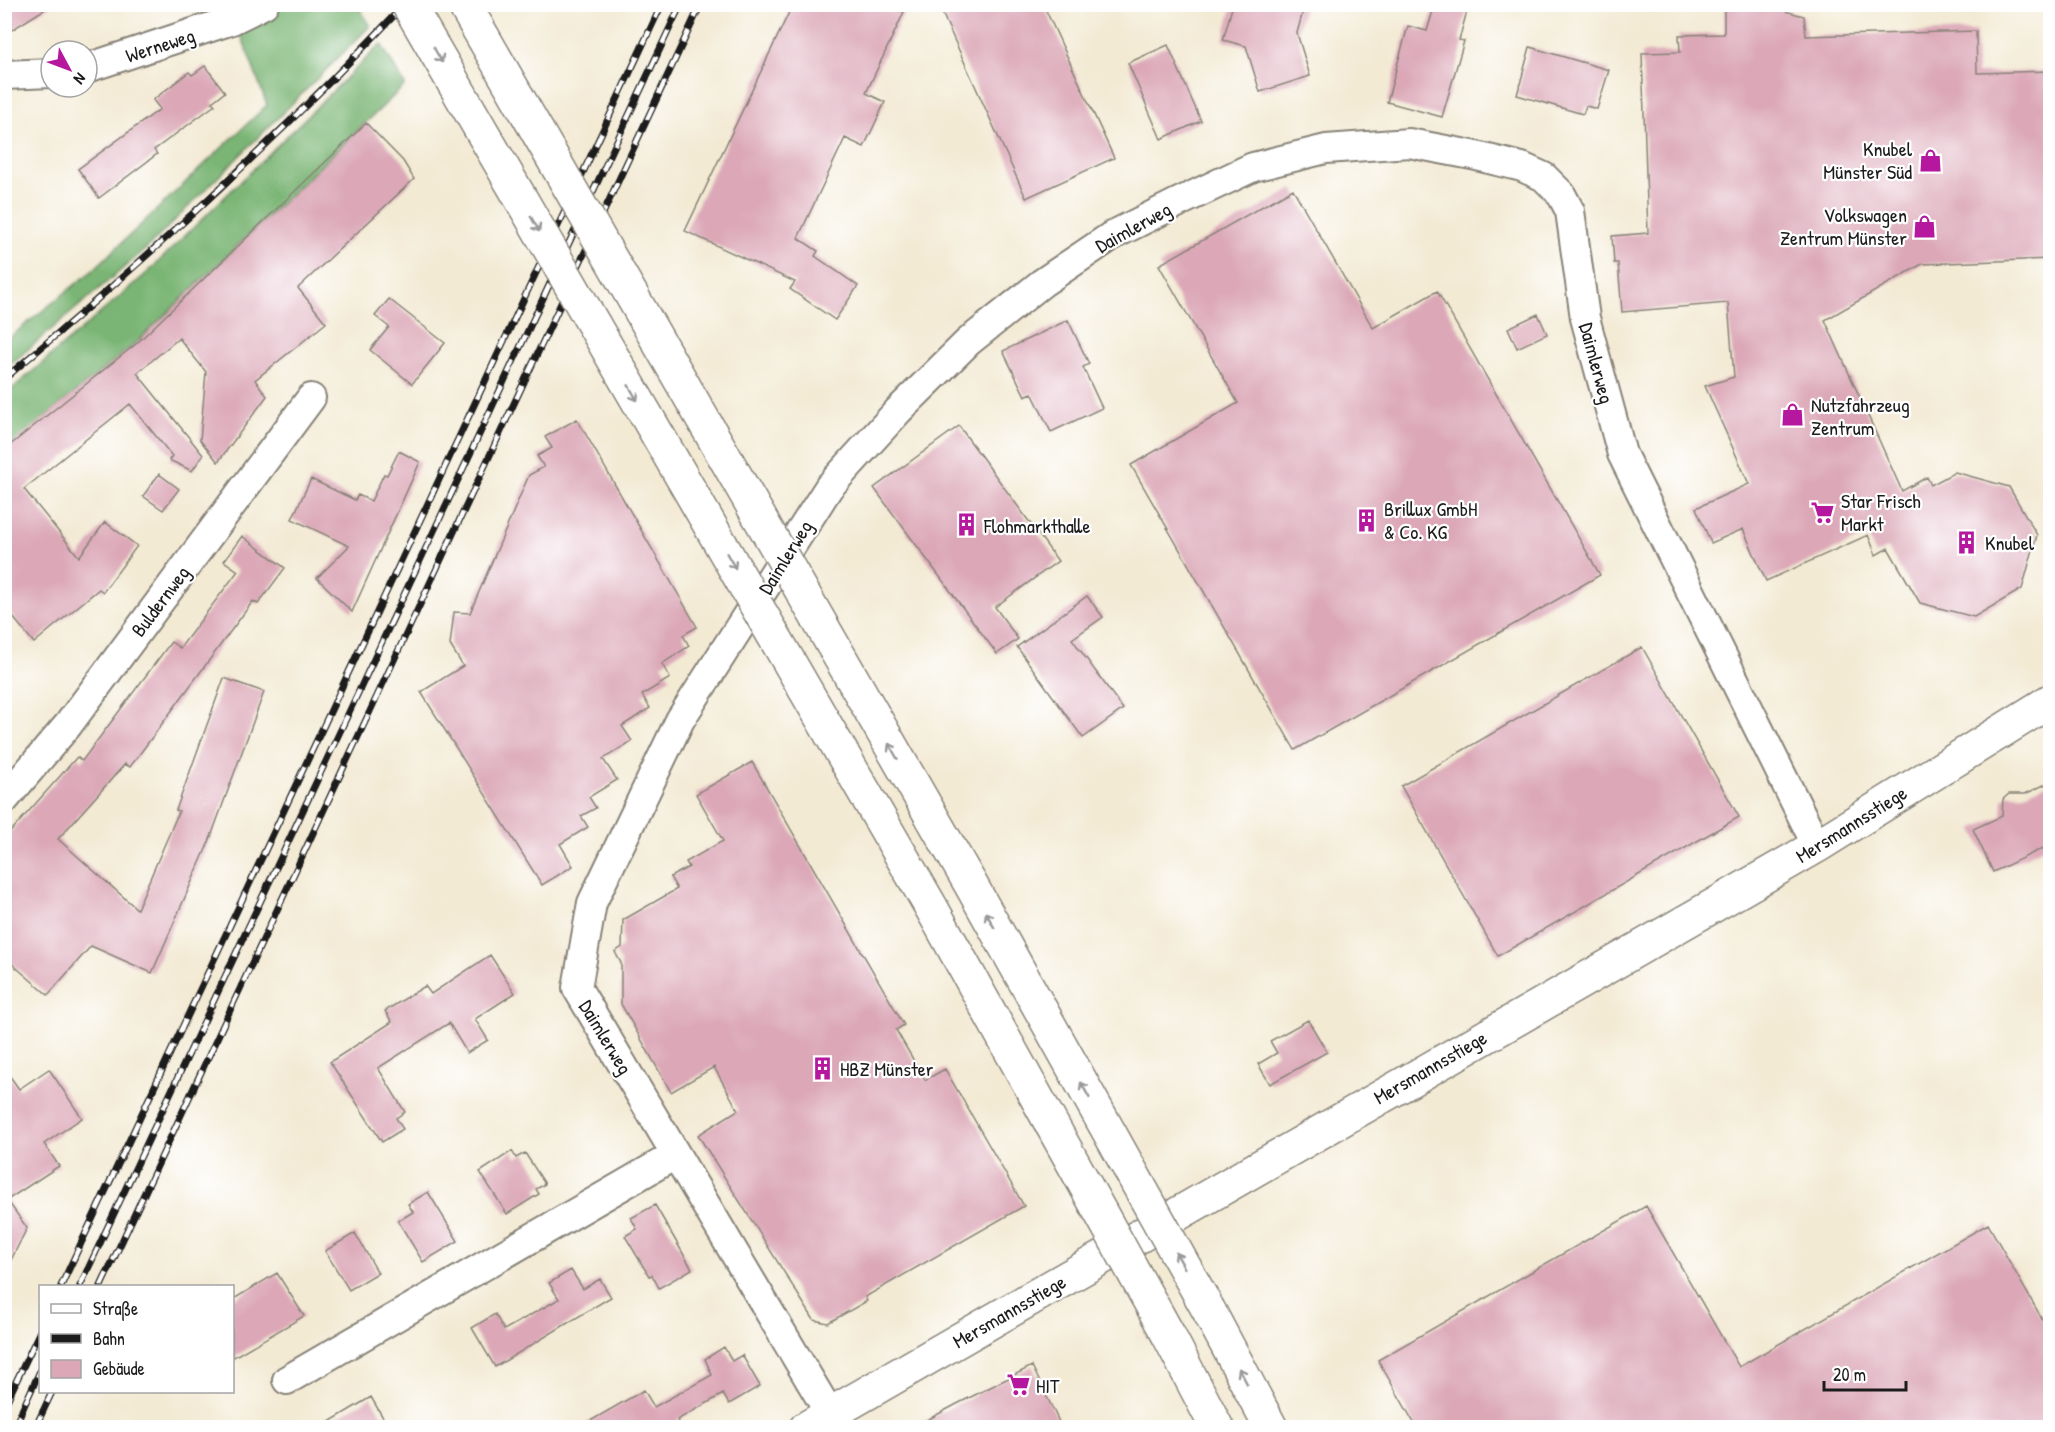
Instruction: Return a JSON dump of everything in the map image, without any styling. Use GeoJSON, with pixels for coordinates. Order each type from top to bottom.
{"type":"FeatureCollection","features":[{"type":"Feature","properties":{"kind":"main road"},"geometry":{"type":"LineString","coordinates":[[408,4],[931,907],[1169,1336],[1217,1428]]}},
{"type":"Feature","properties":{"kind":"main road"},"geometry":{"type":"LineString","coordinates":[[464,4],[971,885],[1209,1311],[1271,1428]]}},
{"type":"Feature","properties":{"kind":"main road","name":"Mersmannsstiege"},"geometry":{"type":"LineString","coordinates":[[818,1421],[1817,846],[2050,701]]}},
{"type":"Feature","properties":{"kind":"street","name":"Werneweg"},"geometry":{"type":"LineString","coordinates":[[99,64],[232,20],[264,4]]}},
{"type":"Feature","properties":{"kind":"street"},"geometry":{"type":"LineString","coordinates":[[4,75],[39,74]]}},
{"type":"Feature","properties":{"kind":"street","name":"Daimlerweg"},"geometry":{"type":"LineString","coordinates":[[818,1421],[675,1155],[577,988],[591,903],[680,720],[829,487],[898,411],[968,342],[1042,283],[1113,236],[1253,167],[1326,148],[1409,143],[1522,167],[1544,177],[1562,194],[1570,211],[1585,318],[1622,454],[1817,846]]}},
{"type":"Feature","properties":{"kind":"street","name":"Buldernweg"},"geometry":{"type":"LineString","coordinates":[[4,800],[68,725],[311,398]]}},
{"type":"Feature","properties":{"kind":"street"},"geometry":{"type":"LineString","coordinates":[[287,1380],[675,1155]]}},
{"type":"Feature","properties":{"kind":"green space"},"geometry":{"type":"Polygon","coordinates":[[[230,5],[358,5],[370,26],[147,248],[5,369],[5,341],[92,271],[267,105],[230,5]]]}},
{"type":"Feature","properties":{"kind":"green space"},"geometry":{"type":"Polygon","coordinates":[[[381,44],[405,85],[136,343],[5,450],[5,395],[147,273],[381,44]]]}},
{"type":"Feature","properties":{"kind":"building"},"geometry":{"type":"Polygon","coordinates":[[[4,4],[53,4],[4,35],[4,4]]]}},
{"type":"Feature","properties":{"kind":"building"},"geometry":{"type":"Polygon","coordinates":[[[793,4],[887,4],[904,12],[866,93],[885,102],[864,147],[845,138],[798,238],[818,251],[815,256],[858,286],[835,320],[790,289],[795,282],[685,231],[793,4]]]}},
{"type":"Feature","properties":{"kind":"building"},"geometry":{"type":"Polygon","coordinates":[[[938,4],[1043,4],[1114,158],[1026,198],[938,4]]]}},
{"type":"Feature","properties":{"kind":"building"},"geometry":{"type":"Polygon","coordinates":[[[1233,4],[1305,4],[1297,33],[1310,76],[1260,92],[1246,46],[1223,40],[1233,4]]]}},
{"type":"Feature","properties":{"kind":"building"},"geometry":{"type":"Polygon","coordinates":[[[1435,4],[1469,4],[1459,40],[1464,41],[1442,117],[1387,102],[1408,26],[1427,31],[1435,4]]]}},
{"type":"Feature","properties":{"kind":"building"},"geometry":{"type":"Polygon","coordinates":[[[1724,4],[1759,4],[1804,16],[1806,36],[1976,31],[1977,73],[2050,71],[2050,259],[1922,264],[1825,320],[1902,491],[1927,477],[1931,485],[1955,472],[2009,487],[2037,535],[2022,589],[1974,617],[1920,603],[1888,548],[1876,555],[1868,535],[1766,581],[1743,529],[1711,543],[1696,508],[1749,484],[1705,386],[1734,377],[1728,303],[1622,312],[1618,263],[1614,263],[1612,236],[1648,233],[1642,53],[1680,52],[1679,35],[1724,34],[1724,4]]]}},
{"type":"Feature","properties":{"kind":"building"},"geometry":{"type":"Polygon","coordinates":[[[1168,45],[1201,121],[1161,139],[1128,63],[1168,45]]]}},
{"type":"Feature","properties":{"kind":"building"},"geometry":{"type":"Polygon","coordinates":[[[1530,47],[1609,70],[1597,109],[1586,106],[1583,114],[1517,95],[1530,47]]]}},
{"type":"Feature","properties":{"kind":"building"},"geometry":{"type":"Polygon","coordinates":[[[205,66],[225,92],[212,102],[215,105],[154,150],[157,154],[99,198],[78,169],[160,109],[153,100],[189,72],[192,75],[205,66]]]}},
{"type":"Feature","properties":{"kind":"building"},"geometry":{"type":"Polygon","coordinates":[[[366,123],[403,161],[414,179],[298,288],[326,323],[255,380],[267,396],[218,462],[200,440],[206,372],[179,338],[137,373],[203,455],[192,471],[169,460],[172,456],[130,404],[24,489],[79,557],[105,522],[137,546],[103,592],[99,589],[34,643],[4,606],[4,450],[137,343],[366,123]]]}},
{"type":"Feature","properties":{"kind":"building","name":"Brillux GmbH & Co. KG"},"geometry":{"type":"Polygon","coordinates":[[[1293,189],[1373,328],[1437,291],[1600,575],[1295,750],[1131,465],[1238,403],[1159,265],[1293,189]]]}},
{"type":"Feature","properties":{"kind":"building"},"geometry":{"type":"Polygon","coordinates":[[[389,299],[445,343],[412,384],[370,350],[389,327],[375,316],[389,299]]]}},
{"type":"Feature","properties":{"kind":"building"},"geometry":{"type":"Polygon","coordinates":[[[1538,314],[1547,334],[1517,348],[1508,328],[1538,314]]]}},
{"type":"Feature","properties":{"kind":"building"},"geometry":{"type":"Polygon","coordinates":[[[1068,320],[1089,364],[1083,367],[1102,408],[1051,432],[1032,393],[1025,396],[1003,351],[1068,320]]]}},
{"type":"Feature","properties":{"kind":"building"},"geometry":{"type":"Polygon","coordinates":[[[577,419],[697,627],[683,635],[689,646],[662,664],[670,678],[642,695],[650,708],[622,726],[632,741],[603,759],[617,780],[589,797],[596,808],[581,816],[588,827],[560,844],[573,866],[542,885],[421,692],[463,666],[450,645],[454,612],[470,613],[529,475],[544,467],[537,456],[552,448],[545,437],[577,419]]]}},
{"type":"Feature","properties":{"kind":"building","name":"Flohmarkthalle"},"geometry":{"type":"Polygon","coordinates":[[[959,426],[1058,561],[995,607],[1018,639],[997,654],[874,488],[959,426]]]}},
{"type":"Feature","properties":{"kind":"building"},"geometry":{"type":"Polygon","coordinates":[[[399,451],[420,462],[352,612],[317,578],[349,546],[292,519],[311,479],[355,500],[358,495],[371,501],[384,474],[387,475],[399,451]]]}},
{"type":"Feature","properties":{"kind":"building"},"geometry":{"type":"Polygon","coordinates":[[[159,474],[179,489],[163,510],[143,496],[159,474]]]}},
{"type":"Feature","properties":{"kind":"building"},"geometry":{"type":"Polygon","coordinates":[[[242,536],[285,568],[258,604],[253,601],[130,767],[125,764],[58,839],[137,909],[179,811],[176,810],[224,678],[264,692],[209,842],[152,973],[91,946],[48,995],[4,957],[4,839],[77,757],[82,761],[171,642],[180,648],[238,571],[224,561],[242,536]]]}},
{"type":"Feature","properties":{"kind":"building"},"geometry":{"type":"Polygon","coordinates":[[[1087,596],[1103,617],[1072,639],[1123,709],[1083,738],[1017,647],[1087,596]]]}},
{"type":"Feature","properties":{"kind":"building"},"geometry":{"type":"Polygon","coordinates":[[[1642,647],[1739,817],[1498,956],[1401,786],[1642,647]]]}},
{"type":"Feature","properties":{"kind":"building"},"geometry":{"type":"Polygon","coordinates":[[[752,762],[904,1025],[896,1030],[925,1080],[945,1069],[1024,1206],[865,1297],[867,1301],[828,1323],[814,1320],[698,1135],[738,1110],[714,1067],[671,1092],[621,1004],[621,963],[615,952],[622,947],[623,920],[677,889],[670,877],[689,867],[686,862],[723,841],[696,794],[752,762]]]}},
{"type":"Feature","properties":{"kind":"building"},"geometry":{"type":"Polygon","coordinates":[[[2050,782],[2050,845],[1993,872],[1973,829],[2002,816],[2003,799],[2009,794],[2025,794],[2050,782]]]}},
{"type":"Feature","properties":{"kind":"building"},"geometry":{"type":"Polygon","coordinates":[[[490,955],[515,993],[475,1019],[488,1040],[467,1053],[449,1023],[378,1068],[405,1112],[396,1118],[403,1129],[382,1142],[330,1062],[392,1022],[385,1011],[425,986],[431,994],[490,955]]]}},
{"type":"Feature","properties":{"kind":"building"},"geometry":{"type":"Polygon","coordinates":[[[1308,1020],[1327,1052],[1270,1084],[1258,1064],[1277,1053],[1270,1041],[1308,1020]]]}},
{"type":"Feature","properties":{"kind":"building"},"geometry":{"type":"Polygon","coordinates":[[[4,1068],[19,1089],[49,1069],[82,1118],[44,1144],[59,1166],[7,1200],[27,1228],[4,1274],[4,1068]]]}},
{"type":"Feature","properties":{"kind":"building"},"geometry":{"type":"Polygon","coordinates":[[[512,1151],[516,1158],[525,1153],[545,1184],[536,1189],[539,1194],[507,1214],[480,1172],[512,1151]]]}},
{"type":"Feature","properties":{"kind":"building"},"geometry":{"type":"Polygon","coordinates":[[[428,1192],[458,1241],[423,1262],[398,1221],[413,1212],[408,1204],[428,1192]]]}},
{"type":"Feature","properties":{"kind":"building"},"geometry":{"type":"Polygon","coordinates":[[[655,1205],[692,1269],[659,1288],[652,1275],[649,1276],[625,1236],[637,1229],[631,1218],[655,1205]]]}},
{"type":"Feature","properties":{"kind":"building"},"geometry":{"type":"Polygon","coordinates":[[[1646,1206],[1739,1367],[1988,1224],[2050,1333],[2050,1428],[1417,1428],[1378,1360],[1646,1206]]]}},
{"type":"Feature","properties":{"kind":"building"},"geometry":{"type":"Polygon","coordinates":[[[355,1233],[378,1273],[349,1290],[325,1251],[355,1233]]]}},
{"type":"Feature","properties":{"kind":"building"},"geometry":{"type":"Polygon","coordinates":[[[571,1270],[583,1289],[600,1279],[611,1297],[495,1367],[472,1328],[495,1314],[504,1330],[559,1299],[549,1283],[571,1270]]]}},
{"type":"Feature","properties":{"kind":"building"},"geometry":{"type":"Polygon","coordinates":[[[277,1273],[304,1316],[234,1357],[234,1299],[277,1273]]]}},
{"type":"Feature","properties":{"kind":"building"},"geometry":{"type":"Polygon","coordinates":[[[724,1347],[732,1361],[742,1355],[760,1386],[729,1404],[723,1394],[677,1420],[681,1428],[578,1428],[644,1390],[654,1407],[712,1375],[705,1359],[724,1347]]]}},
{"type":"Feature","properties":{"kind":"building","name":"HIT"},"geometry":{"type":"Polygon","coordinates":[[[1032,1366],[1062,1428],[912,1428],[957,1404],[1032,1366]]]}},
{"type":"Feature","properties":{"kind":"building"},"geometry":{"type":"Polygon","coordinates":[[[371,1397],[389,1428],[319,1428],[361,1403],[371,1397]]]}},
{"type":"Feature","properties":{"kind":"railway"},"geometry":{"type":"LineString","coordinates":[[4,379],[210,198],[309,103],[405,4]]}},
{"type":"Feature","properties":{"kind":"railway"},"geometry":{"type":"LineString","coordinates":[[61,1285],[662,4]]}},
{"type":"Feature","properties":{"kind":"railway"},"geometry":{"type":"LineString","coordinates":[[80,1285],[681,4]]}},
{"type":"Feature","properties":{"kind":"railway"},"geometry":{"type":"LineString","coordinates":[[101,1285],[701,4]]}},
{"type":"Feature","properties":{"kind":"railway"},"geometry":{"type":"LineString","coordinates":[[4,1407],[39,1333]]}},
{"type":"Feature","properties":{"kind":"railway"},"geometry":{"type":"LineString","coordinates":[[14,1428],[39,1373]]}},
{"type":"Feature","properties":{"kind":"railway"},"geometry":{"type":"LineString","coordinates":[[35,1428],[52,1393]]}},
{"type":"Feature","properties":{"kind":"place","name":"Knubel Münster Süd"},"geometry":{"type":"Point","coordinates":[1930,160]}},
{"type":"Feature","properties":{"kind":"place","name":"Volkswagen Zentrum Münster"},"geometry":{"type":"Point","coordinates":[1925,226]}},
{"type":"Feature","properties":{"kind":"place","name":"Nutzfahrzeug Zentrum"},"geometry":{"type":"Point","coordinates":[1793,415]}},
{"type":"Feature","properties":{"kind":"place","name":"Star Frisch Markt"},"geometry":{"type":"Point","coordinates":[1823,512]}},
{"type":"Feature","properties":{"kind":"place","name":"Brillux GmbH & Co. KG"},"geometry":{"type":"Point","coordinates":[1366,520]}},
{"type":"Feature","properties":{"kind":"place","name":"Flohmarkthalle"},"geometry":{"type":"Point","coordinates":[966,525]}},
{"type":"Feature","properties":{"kind":"place","name":"Knubel"},"geometry":{"type":"Point","coordinates":[1967,542]}},
{"type":"Feature","properties":{"kind":"place","name":"HBZ Münster"},"geometry":{"type":"Point","coordinates":[822,1068]}},
{"type":"Feature","properties":{"kind":"place","name":"HIT"},"geometry":{"type":"Point","coordinates":[1018,1385]}}]}
